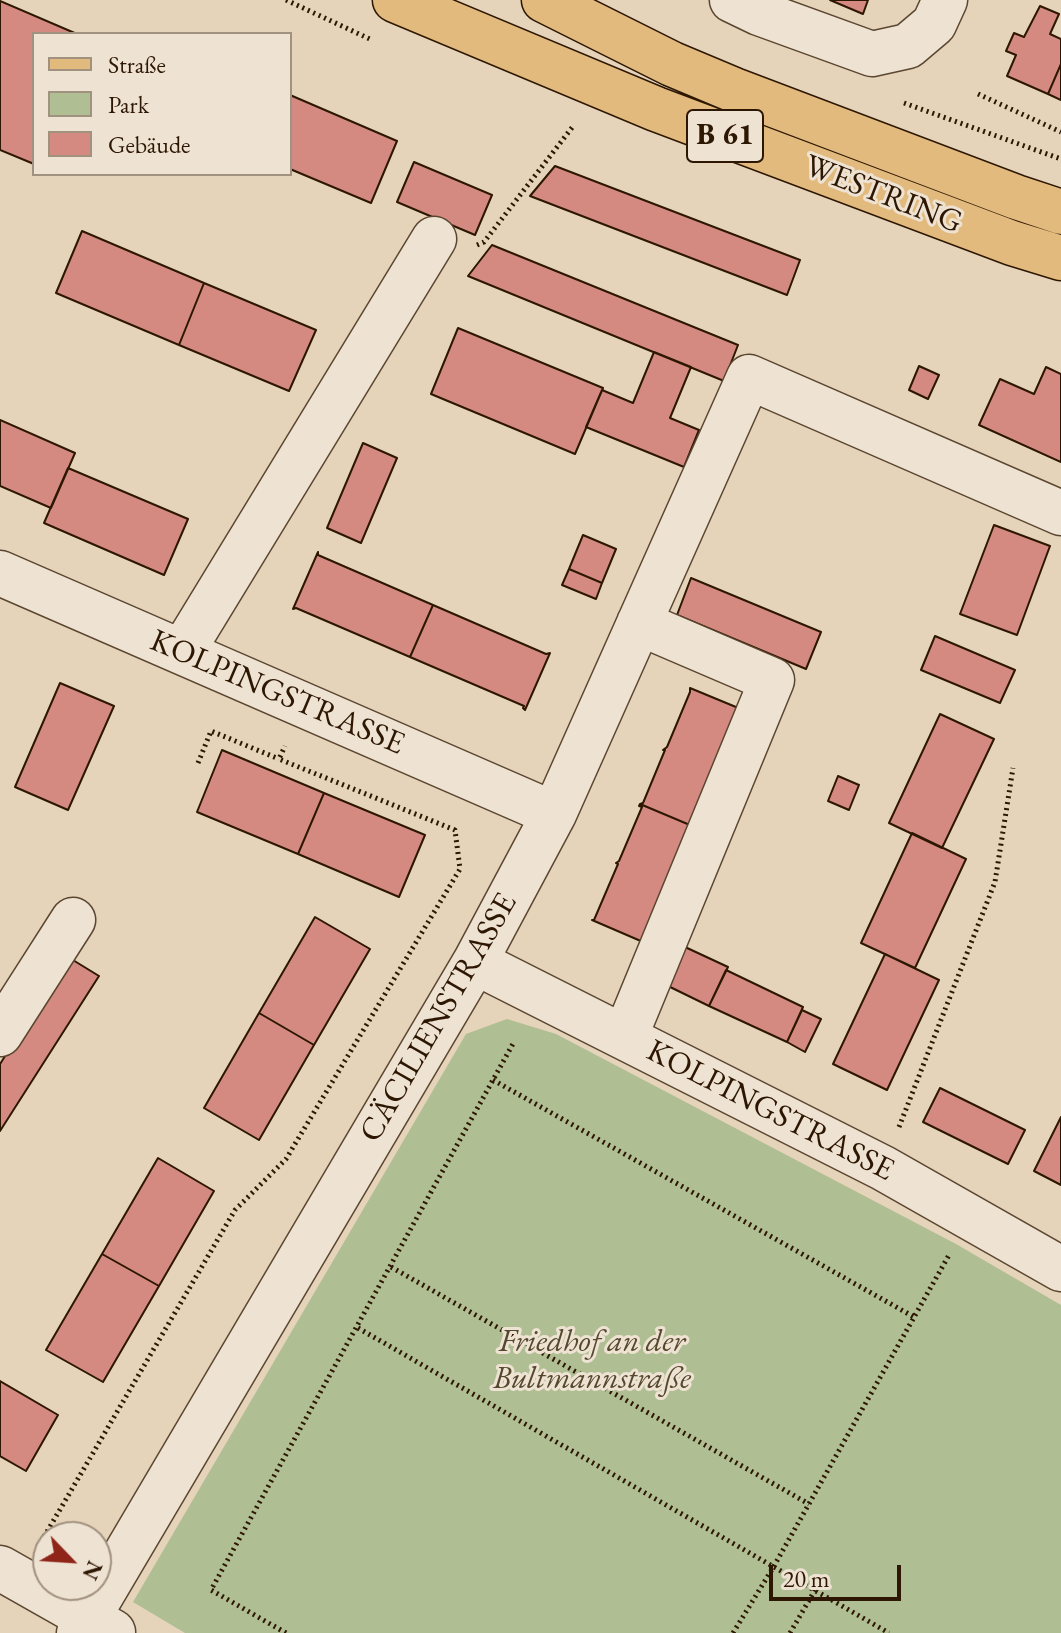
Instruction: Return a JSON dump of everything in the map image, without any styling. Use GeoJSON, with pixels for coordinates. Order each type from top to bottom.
{"type":"FeatureCollection","features":[{"type":"Feature","properties":{"kind":"main road","name":"WESTRING"},"geometry":{"type":"LineString","coordinates":[[395,0],[656,109],[1061,258]]}},
{"type":"Feature","properties":{"kind":"main road","name":"WESTRING"},"geometry":{"type":"LineString","coordinates":[[544,0],[672,64],[734,90],[1061,212]]}},
{"type":"Feature","properties":{"kind":"street"},"geometry":{"type":"LineString","coordinates":[[732,0],[759,13],[872,54],[908,46],[934,24],[945,0]]}},
{"type":"Feature","properties":{"kind":"street"},"geometry":{"type":"LineString","coordinates":[[182,652],[434,239]]}},
{"type":"Feature","properties":{"kind":"street","name":"CÄCILIENSTRASSE"},"geometry":{"type":"LineString","coordinates":[[94,1628],[475,962],[554,814],[749,377],[1061,513]]}},
{"type":"Feature","properties":{"kind":"street","name":"KOLPINGSTRASSE"},"geometry":{"type":"LineString","coordinates":[[0,573],[554,814]]}},
{"type":"Feature","properties":{"kind":"street"},"geometry":{"type":"LineString","coordinates":[[625,1037],[772,680],[639,623]]}},
{"type":"Feature","properties":{"kind":"street"},"geometry":{"type":"LineString","coordinates":[[0,1034],[73,920]]}},
{"type":"Feature","properties":{"kind":"street","name":"KOLPINGSTRASSE"},"geometry":{"type":"LineString","coordinates":[[475,962],[883,1168],[1061,1269]]}},
{"type":"Feature","properties":{"kind":"street"},"geometry":{"type":"LineString","coordinates":[[10,1574],[94,1628]]}},
{"type":"Feature","properties":{"kind":"path"},"geometry":{"type":"LineString","coordinates":[[978,94],[1061,132]]}},
{"type":"Feature","properties":{"kind":"path"},"geometry":{"type":"LineString","coordinates":[[434,239],[464,251],[484,242],[574,125]]}},
{"type":"Feature","properties":{"kind":"path"},"geometry":{"type":"LineString","coordinates":[[279,759],[303,705]]}},
{"type":"Feature","properties":{"kind":"path"},"geometry":{"type":"LineString","coordinates":[[10,1574],[235,1210],[286,1159],[460,869],[455,830],[211,731],[198,763]]}},
{"type":"Feature","properties":{"kind":"path"},"geometry":{"type":"LineString","coordinates":[[883,1168],[995,882],[1013,768]]}},
{"type":"Feature","properties":{"kind":"path"},"geometry":{"type":"LineString","coordinates":[[286,1633],[211,1590],[514,1042]]}},
{"type":"Feature","properties":{"kind":"path"},"geometry":{"type":"LineString","coordinates":[[493,1080],[914,1317]]}},
{"type":"Feature","properties":{"kind":"path"},"geometry":{"type":"LineString","coordinates":[[733,1633],[973,1217]]}},
{"type":"Feature","properties":{"kind":"path"},"geometry":{"type":"LineString","coordinates":[[391,1267],[809,1504]]}},
{"type":"Feature","properties":{"kind":"path"},"geometry":{"type":"LineString","coordinates":[[358,1328],[889,1633]]}},
{"type":"Feature","properties":{"kind":"path"},"geometry":{"type":"LineString","coordinates":[[790,1633],[815,1590]]}},
{"type":"Feature","properties":{"kind":"green space","name":"Friedhof an der Bultmannstraße"},"geometry":{"type":"Polygon","coordinates":[[[507,1019],[556,1034],[956,1244],[1061,1305],[1061,1633],[185,1633],[133,1602],[466,1034],[507,1019]]]}},
{"type":"Feature","properties":{"kind":"building"},"geometry":{"type":"Polygon","coordinates":[[[830,0],[868,0],[863,14],[830,0]]]}},
{"type":"Feature","properties":{"kind":"building"},"geometry":{"type":"Polygon","coordinates":[[[0,1],[72,32],[32,32],[32,163],[0,150],[0,1]]]}},
{"type":"Feature","properties":{"kind":"building"},"geometry":{"type":"Polygon","coordinates":[[[1040,6],[1059,14],[1050,34],[1061,39],[1061,64],[1048,94],[1007,76],[1016,55],[1006,51],[1014,33],[1024,37],[1040,6]]]}},
{"type":"Feature","properties":{"kind":"building"},"geometry":{"type":"Polygon","coordinates":[[[1061,64],[1061,100],[1048,94],[1061,64]]]}},
{"type":"Feature","properties":{"kind":"building"},"geometry":{"type":"Polygon","coordinates":[[[292,96],[397,141],[371,203],[292,170],[292,96]]]}},
{"type":"Feature","properties":{"kind":"building"},"geometry":{"type":"Polygon","coordinates":[[[414,162],[492,195],[475,235],[397,202],[414,162]]]}},
{"type":"Feature","properties":{"kind":"building"},"geometry":{"type":"Polygon","coordinates":[[[555,166],[800,260],[787,295],[530,196],[555,166]]]}},
{"type":"Feature","properties":{"kind":"building"},"geometry":{"type":"Polygon","coordinates":[[[82,231],[204,283],[179,345],[56,293],[82,231]]]}},
{"type":"Feature","properties":{"kind":"building"},"geometry":{"type":"Polygon","coordinates":[[[492,245],[738,345],[724,381],[468,276],[492,245]]]}},
{"type":"Feature","properties":{"kind":"building"},"geometry":{"type":"Polygon","coordinates":[[[204,283],[316,330],[289,391],[179,345],[204,283]]]}},
{"type":"Feature","properties":{"kind":"building"},"geometry":{"type":"Polygon","coordinates":[[[458,328],[603,388],[575,454],[431,394],[458,328]]]}},
{"type":"Feature","properties":{"kind":"building"},"geometry":{"type":"Polygon","coordinates":[[[654,352],[691,367],[670,418],[699,430],[684,467],[586,427],[602,390],[633,403],[654,352]]]}},
{"type":"Feature","properties":{"kind":"building"},"geometry":{"type":"Polygon","coordinates":[[[919,366],[939,375],[928,399],[909,390],[919,366]]]}},
{"type":"Feature","properties":{"kind":"building"},"geometry":{"type":"Polygon","coordinates":[[[1046,367],[1061,374],[1061,462],[979,425],[1000,379],[1034,394],[1046,367]]]}},
{"type":"Feature","properties":{"kind":"building"},"geometry":{"type":"Polygon","coordinates":[[[0,420],[75,453],[51,508],[0,486],[0,420]]]}},
{"type":"Feature","properties":{"kind":"building"},"geometry":{"type":"Polygon","coordinates":[[[363,443],[397,458],[361,543],[327,528],[363,443]]]}},
{"type":"Feature","properties":{"kind":"building"},"geometry":{"type":"Polygon","coordinates":[[[68,468],[188,519],[164,575],[44,523],[68,468]]]}},
{"type":"Feature","properties":{"kind":"building"},"geometry":{"type":"Polygon","coordinates":[[[994,525],[1050,546],[1017,635],[960,614],[994,525]]]}},
{"type":"Feature","properties":{"kind":"building"},"geometry":{"type":"Polygon","coordinates":[[[583,535],[616,549],[602,583],[569,569],[583,535]]]}},
{"type":"Feature","properties":{"kind":"building"},"geometry":{"type":"Polygon","coordinates":[[[318,552],[318,555],[433,605],[410,657],[293,609],[318,552]]]}},
{"type":"Feature","properties":{"kind":"building"},"geometry":{"type":"Polygon","coordinates":[[[569,569],[602,583],[596,599],[562,585],[569,569]]]}},
{"type":"Feature","properties":{"kind":"building"},"geometry":{"type":"Polygon","coordinates":[[[691,578],[821,632],[806,669],[677,615],[691,578]]]}},
{"type":"Feature","properties":{"kind":"building"},"geometry":{"type":"Polygon","coordinates":[[[433,605],[546,654],[550,653],[525,710],[524,706],[410,657],[433,605]]]}},
{"type":"Feature","properties":{"kind":"building"},"geometry":{"type":"Polygon","coordinates":[[[935,636],[1015,670],[1000,703],[921,670],[935,636]]]}},
{"type":"Feature","properties":{"kind":"building"},"geometry":{"type":"Polygon","coordinates":[[[60,683],[114,706],[68,810],[15,787],[60,683]]]}},
{"type":"Feature","properties":{"kind":"building"},"geometry":{"type":"Polygon","coordinates":[[[690,688],[748,712],[697,828],[640,804],[690,688]]]}},
{"type":"Feature","properties":{"kind":"building"},"geometry":{"type":"Polygon","coordinates":[[[940,714],[994,739],[942,848],[889,823],[940,714]]]}},
{"type":"Feature","properties":{"kind":"building"},"geometry":{"type":"Polygon","coordinates":[[[222,750],[324,793],[298,854],[197,812],[222,750]]]}},
{"type":"Feature","properties":{"kind":"building"},"geometry":{"type":"Polygon","coordinates":[[[838,776],[859,785],[849,810],[828,801],[838,776]]]}},
{"type":"Feature","properties":{"kind":"building"},"geometry":{"type":"Polygon","coordinates":[[[324,793],[425,835],[399,897],[298,854],[324,793]]]}},
{"type":"Feature","properties":{"kind":"building"},"geometry":{"type":"Polygon","coordinates":[[[640,804],[697,828],[650,945],[592,920],[642,807],[640,804]]]}},
{"type":"Feature","properties":{"kind":"building"},"geometry":{"type":"Polygon","coordinates":[[[912,833],[966,859],[915,968],[861,943],[912,833]]]}},
{"type":"Feature","properties":{"kind":"building"},"geometry":{"type":"Polygon","coordinates":[[[315,917],[370,949],[314,1045],[259,1013],[315,917]]]}},
{"type":"Feature","properties":{"kind":"building"},"geometry":{"type":"Polygon","coordinates":[[[685,947],[728,967],[709,1006],[666,985],[685,947]]]}},
{"type":"Feature","properties":{"kind":"building"},"geometry":{"type":"Polygon","coordinates":[[[885,954],[939,980],[887,1090],[833,1064],[885,954]]]}},
{"type":"Feature","properties":{"kind":"building"},"geometry":{"type":"Polygon","coordinates":[[[68,957],[99,976],[0,1131],[0,1064],[68,957]]]}},
{"type":"Feature","properties":{"kind":"building"},"geometry":{"type":"Polygon","coordinates":[[[726,970],[803,1007],[787,1042],[709,1006],[726,970]]]}},
{"type":"Feature","properties":{"kind":"building"},"geometry":{"type":"Polygon","coordinates":[[[802,1010],[821,1019],[805,1052],[787,1042],[802,1010]]]}},
{"type":"Feature","properties":{"kind":"building"},"geometry":{"type":"Polygon","coordinates":[[[259,1013],[314,1045],[259,1140],[204,1108],[259,1013]]]}},
{"type":"Feature","properties":{"kind":"building"},"geometry":{"type":"Polygon","coordinates":[[[940,1088],[1025,1130],[1008,1164],[923,1122],[940,1088]]]}},
{"type":"Feature","properties":{"kind":"building"},"geometry":{"type":"Polygon","coordinates":[[[1061,1117],[1061,1185],[1034,1171],[1061,1117]]]}},
{"type":"Feature","properties":{"kind":"building"},"geometry":{"type":"Polygon","coordinates":[[[158,1158],[214,1191],[159,1286],[102,1254],[158,1158]]]}},
{"type":"Feature","properties":{"kind":"building"},"geometry":{"type":"Polygon","coordinates":[[[102,1254],[159,1286],[103,1382],[46,1350],[102,1254]]]}},
{"type":"Feature","properties":{"kind":"building"},"geometry":{"type":"Polygon","coordinates":[[[0,1381],[58,1415],[26,1471],[0,1456],[0,1381]]]}}]}
